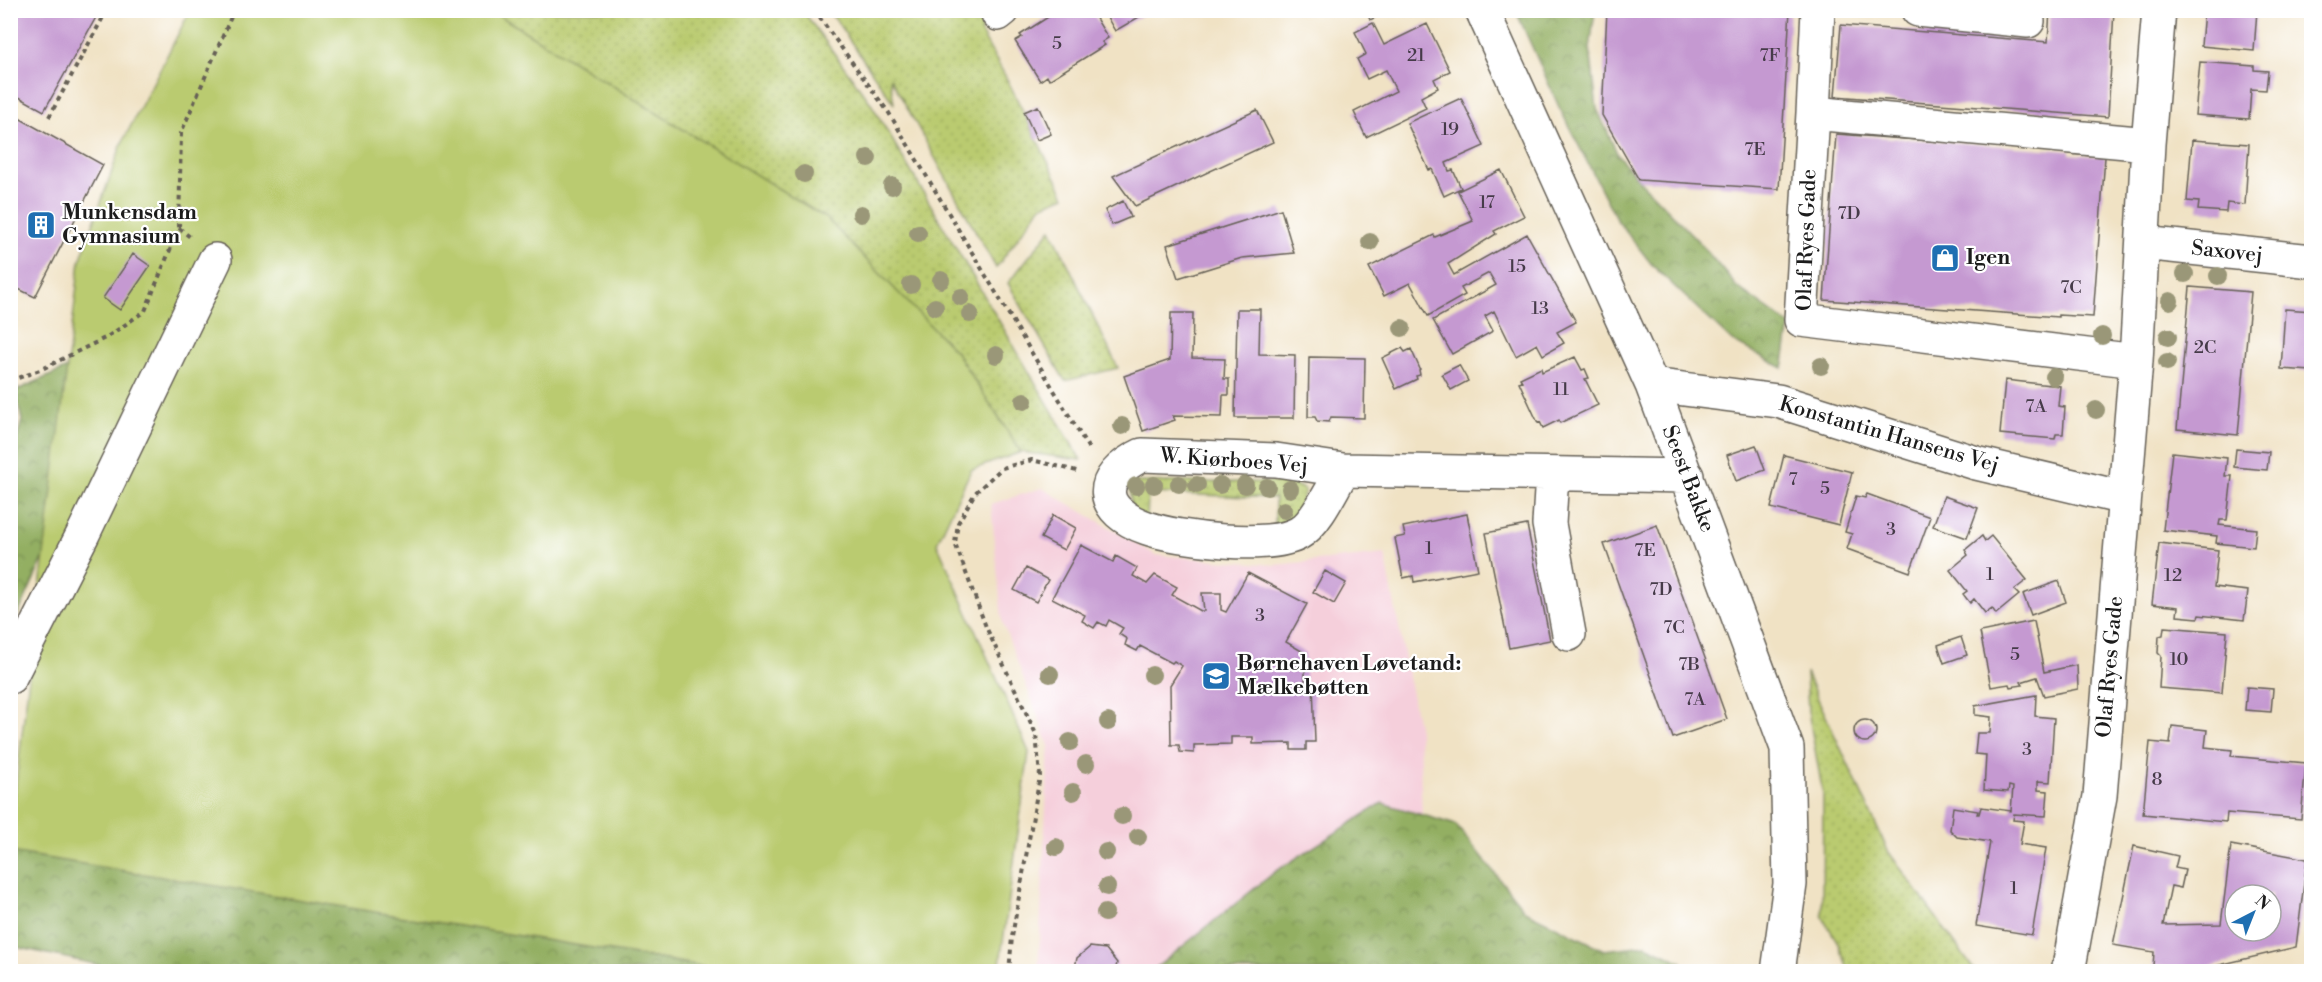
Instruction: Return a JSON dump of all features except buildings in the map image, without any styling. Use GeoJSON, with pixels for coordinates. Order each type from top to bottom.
{"type":"FeatureCollection","features":[{"type":"Feature","properties":{"kind":"street","name":"Seest Bakke"},"geometry":{"type":"LineString","coordinates":[[1482,10],[1652,385],[1787,748],[1790,884],[1778,972]]}},
{"type":"Feature","properties":{"kind":"street","name":"Olaf Ryes Gade"},"geometry":{"type":"LineString","coordinates":[[1818,10],[1801,320],[2136,361]]}},
{"type":"Feature","properties":{"kind":"street"},"geometry":{"type":"LineString","coordinates":[[1918,10],[2028,21]]}},
{"type":"Feature","properties":{"kind":"street","name":"Olaf Ryes Gade"},"geometry":{"type":"LineString","coordinates":[[2068,972],[2100,796],[2136,361],[2148,144],[2159,10]]}},
{"type":"Feature","properties":{"kind":"street"},"geometry":{"type":"LineString","coordinates":[[1813,113],[2148,144]]}},
{"type":"Feature","properties":{"kind":"street","name":"Saxovej"},"geometry":{"type":"LineString","coordinates":[[2143,243],[2312,261]]}},
{"type":"Feature","properties":{"kind":"street"},"geometry":{"type":"LineString","coordinates":[[10,677],[83,534],[215,260]]}},
{"type":"Feature","properties":{"kind":"street","name":"Konstantin Hansens Vej"},"geometry":{"type":"LineString","coordinates":[[1652,385],[1778,401],[1976,463],[2124,498]]}},
{"type":"Feature","properties":{"kind":"street","name":"W. Kiørboes Vej"},"geometry":{"type":"LineString","coordinates":[[1343,470],[1317,512],[1300,533],[1276,541],[1211,540],[1147,528],[1127,518],[1113,506],[1108,495],[1108,481],[1123,464],[1142,455],[1276,460],[1343,470],[1687,476]]}},
{"type":"Feature","properties":{"kind":"street"},"geometry":{"type":"LineString","coordinates":[[1552,474],[1549,524],[1569,634]]}},
{"type":"Feature","properties":{"kind":"path"},"geometry":{"type":"LineString","coordinates":[[49,117],[107,10]]}},
{"type":"Feature","properties":{"kind":"path"},"geometry":{"type":"LineString","coordinates":[[10,381],[40,370],[106,338],[145,311],[179,228],[181,133],[234,10]]}},
{"type":"Feature","properties":{"kind":"path"},"geometry":{"type":"LineString","coordinates":[[814,10],[889,113],[1108,481]]}},
{"type":"Feature","properties":{"kind":"path"},"geometry":{"type":"LineString","coordinates":[[1009,972],[1012,937],[1040,776],[1036,734],[973,595],[955,543],[958,523],[975,493],[1002,468],[1032,460],[1108,481]]}},
{"type":"Feature","properties":{"kind":"shaded area","name":"Børnehaven Løvetand: Mælkebøtten"},"geometry":{"type":"Polygon","coordinates":[[[1042,488],[1156,555],[1275,565],[1385,554],[1419,731],[1422,815],[1382,803],[1276,871],[1152,971],[1038,971],[1049,746],[1002,621],[991,504],[1042,488]]]}},
{"type":"Feature","properties":{"kind":"green space"},"geometry":{"type":"Polygon","coordinates":[[[190,11],[492,11],[826,218],[956,352],[1021,452],[971,470],[937,543],[1029,752],[999,971],[733,971],[11,852],[11,824],[80,261],[122,143],[190,11]]]}},
{"type":"Feature","properties":{"kind":"green space"},"geometry":{"type":"Polygon","coordinates":[[[481,11],[803,11],[870,102],[1081,460],[1021,452],[956,352],[481,11]]]}},
{"type":"Feature","properties":{"kind":"green space"},"geometry":{"type":"Polygon","coordinates":[[[826,11],[980,11],[991,21],[980,31],[1008,81],[1065,196],[1041,206],[996,268],[890,77],[894,104],[835,19],[826,11]]]}},
{"type":"Feature","properties":{"kind":"green space"},"geometry":{"type":"Polygon","coordinates":[[[1516,11],[1595,11],[1590,48],[1597,109],[1618,155],[1699,242],[1736,286],[1790,325],[1783,368],[1732,341],[1653,266],[1617,220],[1559,107],[1516,11]]]}},
{"type":"Feature","properties":{"kind":"green space"},"geometry":{"type":"Polygon","coordinates":[[[1051,229],[1118,368],[1065,381],[1008,283],[1051,229]]]}},
{"type":"Feature","properties":{"kind":"green space"},"geometry":{"type":"Polygon","coordinates":[[[99,354],[74,490],[11,630],[11,461],[22,420],[15,391],[99,354]]]}},
{"type":"Feature","properties":{"kind":"green space"},"geometry":{"type":"Polygon","coordinates":[[[1133,482],[1289,482],[1305,490],[1297,517],[1275,527],[1275,498],[1148,493],[1147,522],[1131,510],[1130,489],[1133,482]]]}},
{"type":"Feature","properties":{"kind":"green space"},"geometry":{"type":"Polygon","coordinates":[[[1806,673],[1888,851],[1975,971],[1849,971],[1838,943],[1822,916],[1823,794],[1808,711],[1806,673]]]}},
{"type":"Feature","properties":{"kind":"green space"},"geometry":{"type":"Polygon","coordinates":[[[1382,803],[1456,825],[1525,911],[1604,950],[1646,945],[1682,962],[1684,971],[1152,971],[1276,871],[1382,803]]]}},
{"type":"Feature","properties":{"kind":"green space"},"geometry":{"type":"Polygon","coordinates":[[[10,852],[733,971],[126,971],[11,946],[10,852]]]}},
{"type":"Feature","properties":{"kind":"place","name":"Munkensdam Gymnasium"},"geometry":{"type":"Point","coordinates":[41,225]}},
{"type":"Feature","properties":{"kind":"place","name":"Igen"},"geometry":{"type":"Point","coordinates":[1945,258]}},
{"type":"Feature","properties":{"kind":"place","name":"Børnehaven Løvetand: Mælkebøtten"},"geometry":{"type":"Point","coordinates":[1216,676]}}]}
